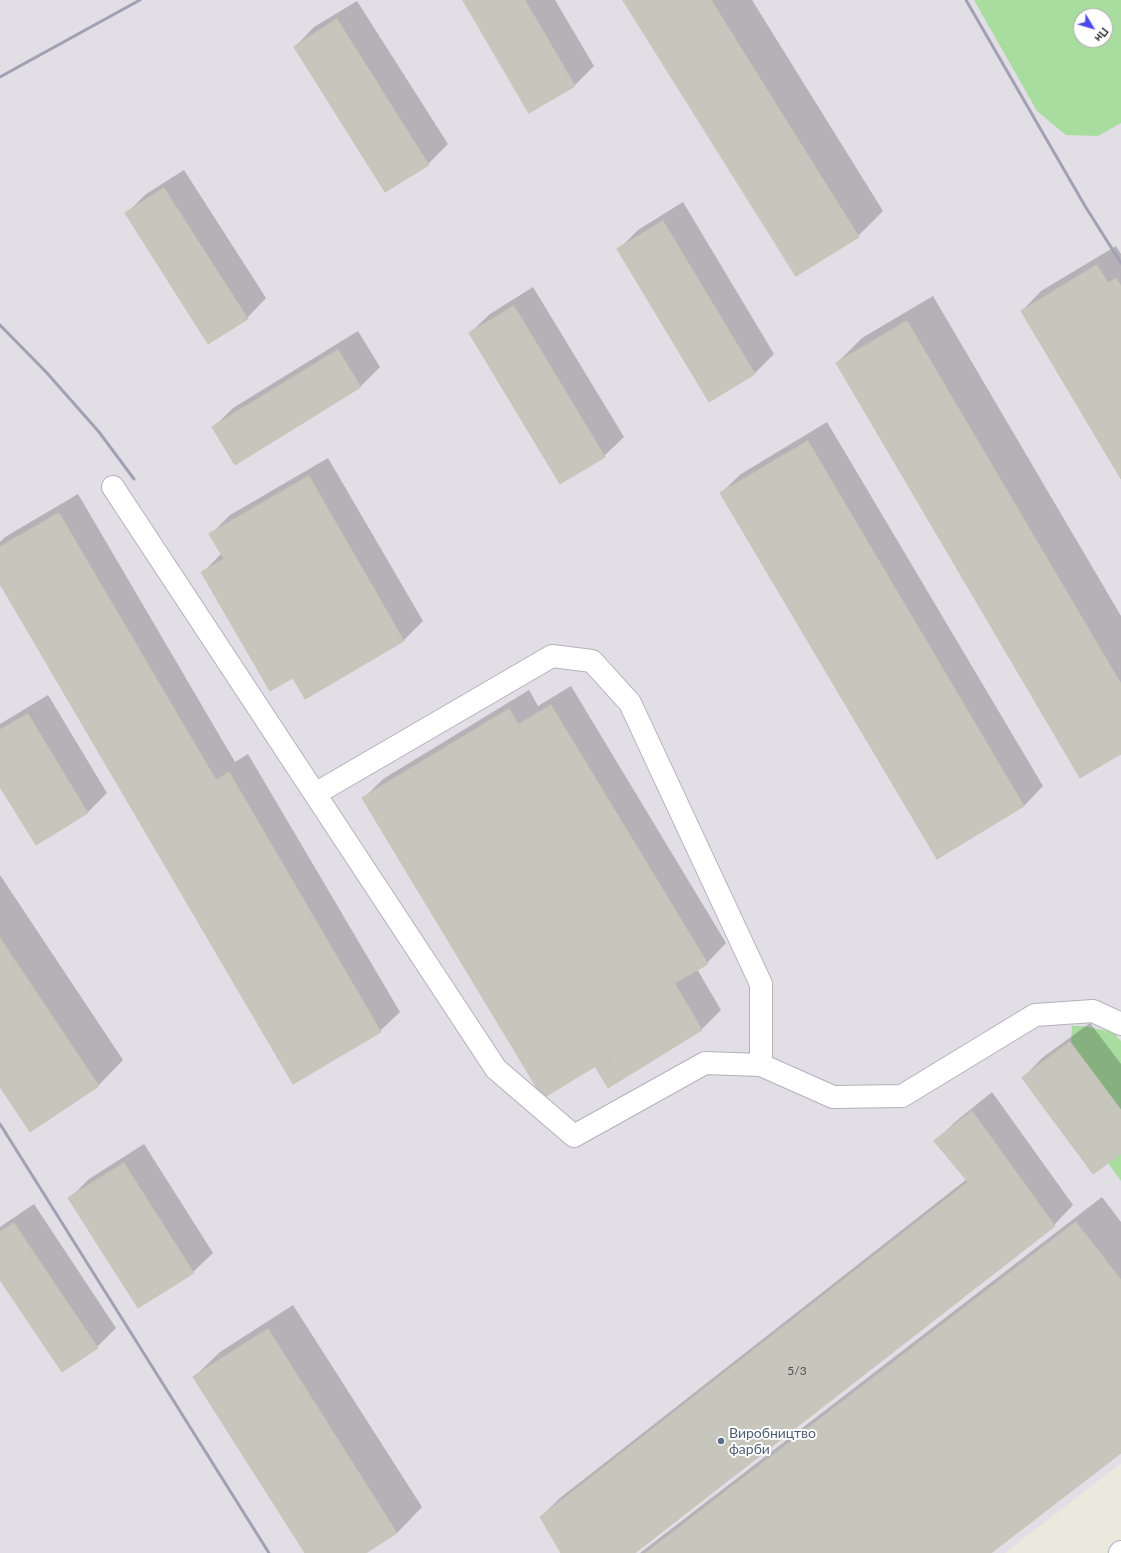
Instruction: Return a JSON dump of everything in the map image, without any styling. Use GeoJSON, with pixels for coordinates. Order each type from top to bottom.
{"type":"FeatureCollection","features":[{"type":"Feature","properties":{"kind":"lane"},"geometry":{"type":"LineString","coordinates":[[113,487],[496,1069],[574,1136],[705,1062],[760,1065],[833,1097],[902,1096],[1035,1015],[1092,1011],[1121,1024]]}},
{"type":"Feature","properties":{"kind":"lane"},"geometry":{"type":"LineString","coordinates":[[315,794],[552,656],[592,662],[630,703],[761,984],[760,1065]]}},
{"type":"Feature","properties":{"kind":"shaded area"},"geometry":{"type":"Polygon","coordinates":[[[0,0],[1121,0],[1121,1463],[1005,1553],[0,1553],[0,0]]]}},
{"type":"Feature","properties":{"kind":"green space"},"geometry":{"type":"Polygon","coordinates":[[[974,0],[1121,0],[1121,123],[1098,136],[1066,135],[1037,111],[974,0]]]}},
{"type":"Feature","properties":{"kind":"green space"},"geometry":{"type":"Polygon","coordinates":[[[1072,1026],[1083,1026],[1113,1032],[1121,1041],[1121,1110],[1071,1042],[1072,1026]]]}},
{"type":"Feature","properties":{"kind":"green space"},"geometry":{"type":"Polygon","coordinates":[[[1121,1154],[1121,1181],[1108,1163],[1121,1154]]]}},
{"type":"Feature","properties":{"kind":"building"},"geometry":{"type":"Polygon","coordinates":[[[463,0],[525,0],[575,86],[529,113],[463,0]]]}},
{"type":"Feature","properties":{"kind":"building"},"geometry":{"type":"Polygon","coordinates":[[[623,0],[711,0],[859,237],[796,276],[623,0]]]}},
{"type":"Feature","properties":{"kind":"building"},"geometry":{"type":"Polygon","coordinates":[[[337,19],[429,165],[385,192],[294,47],[337,19]]]}},
{"type":"Feature","properties":{"kind":"building"},"geometry":{"type":"Polygon","coordinates":[[[164,188],[248,319],[208,344],[125,213],[164,188]]]}},
{"type":"Feature","properties":{"kind":"building"},"geometry":{"type":"Polygon","coordinates":[[[663,221],[755,374],[709,402],[617,249],[663,221]]]}},
{"type":"Feature","properties":{"kind":"building"},"geometry":{"type":"Polygon","coordinates":[[[1097,265],[1108,283],[1116,278],[1121,286],[1121,479],[1021,311],[1097,265]]]}},
{"type":"Feature","properties":{"kind":"building"},"geometry":{"type":"Polygon","coordinates":[[[514,306],[605,457],[560,484],[469,333],[514,306]]]}},
{"type":"Feature","properties":{"kind":"building"},"geometry":{"type":"Polygon","coordinates":[[[907,321],[1121,684],[1121,754],[1080,778],[836,363],[907,321]]]}},
{"type":"Feature","properties":{"kind":"building"},"geometry":{"type":"Polygon","coordinates":[[[338,350],[361,387],[235,465],[212,427],[338,350]]]}},
{"type":"Feature","properties":{"kind":"building"},"geometry":{"type":"Polygon","coordinates":[[[808,441],[1024,806],[937,859],[720,493],[808,441]]]}},
{"type":"Feature","properties":{"kind":"building"},"geometry":{"type":"Polygon","coordinates":[[[309,476],[404,641],[305,699],[293,678],[270,691],[201,572],[224,559],[209,534],[309,476]]]}},
{"type":"Feature","properties":{"kind":"building"},"geometry":{"type":"Polygon","coordinates":[[[59,513],[216,780],[229,772],[381,1032],[293,1084],[0,584],[0,547],[59,513]]]}},
{"type":"Feature","properties":{"kind":"building"},"geometry":{"type":"Polygon","coordinates":[[[551,705],[708,964],[675,983],[518,725],[551,705]]]}},
{"type":"Feature","properties":{"kind":"building"},"geometry":{"type":"Polygon","coordinates":[[[509,709],[690,1009],[543,1098],[362,798],[509,709]]]}},
{"type":"Feature","properties":{"kind":"building"},"geometry":{"type":"Polygon","coordinates":[[[28,714],[88,813],[36,845],[0,787],[0,730],[28,714]]]}},
{"type":"Feature","properties":{"kind":"building"},"geometry":{"type":"Polygon","coordinates":[[[0,938],[99,1086],[30,1132],[0,1087],[0,938]]]}},
{"type":"Feature","properties":{"kind":"building"},"geometry":{"type":"Polygon","coordinates":[[[690,1009],[702,1030],[608,1088],[595,1066],[690,1009]]]}},
{"type":"Feature","properties":{"kind":"building"},"geometry":{"type":"Polygon","coordinates":[[[1070,1042],[1121,1110],[1121,1154],[1093,1174],[1022,1078],[1070,1042]]]}},
{"type":"Feature","properties":{"kind":"building"},"geometry":{"type":"Polygon","coordinates":[[[972,1111],[1055,1226],[635,1553],[561,1553],[540,1517],[968,1182],[934,1141],[972,1111]]]}},
{"type":"Feature","properties":{"kind":"building"},"geometry":{"type":"Polygon","coordinates":[[[124,1163],[194,1273],[138,1308],[68,1198],[124,1163]]]}},
{"type":"Feature","properties":{"kind":"building"},"geometry":{"type":"Polygon","coordinates":[[[1076,1222],[1121,1280],[1121,1453],[991,1553],[646,1553],[1076,1222]]]}},
{"type":"Feature","properties":{"kind":"building"},"geometry":{"type":"Polygon","coordinates":[[[14,1223],[98,1348],[62,1372],[0,1280],[0,1232],[14,1223]]]}},
{"type":"Feature","properties":{"kind":"building"},"geometry":{"type":"Polygon","coordinates":[[[268,1329],[397,1533],[366,1553],[305,1553],[193,1377],[268,1329]]]}},
{"type":"Feature","properties":{"kind":"railway"},"geometry":{"type":"LineString","coordinates":[[0,77],[140,0]]}},
{"type":"Feature","properties":{"kind":"railway"},"geometry":{"type":"LineString","coordinates":[[966,0],[1085,206],[1121,263]]}},
{"type":"Feature","properties":{"kind":"railway"},"geometry":{"type":"LineString","coordinates":[[0,325],[47,373],[99,432],[134,479]]}},
{"type":"Feature","properties":{"kind":"railway"},"geometry":{"type":"LineString","coordinates":[[0,1124],[269,1553]]}},
{"type":"Feature","properties":{"kind":"place","name":"Виробництво фарби"},"geometry":{"type":"Point","coordinates":[721,1441]}}]}
